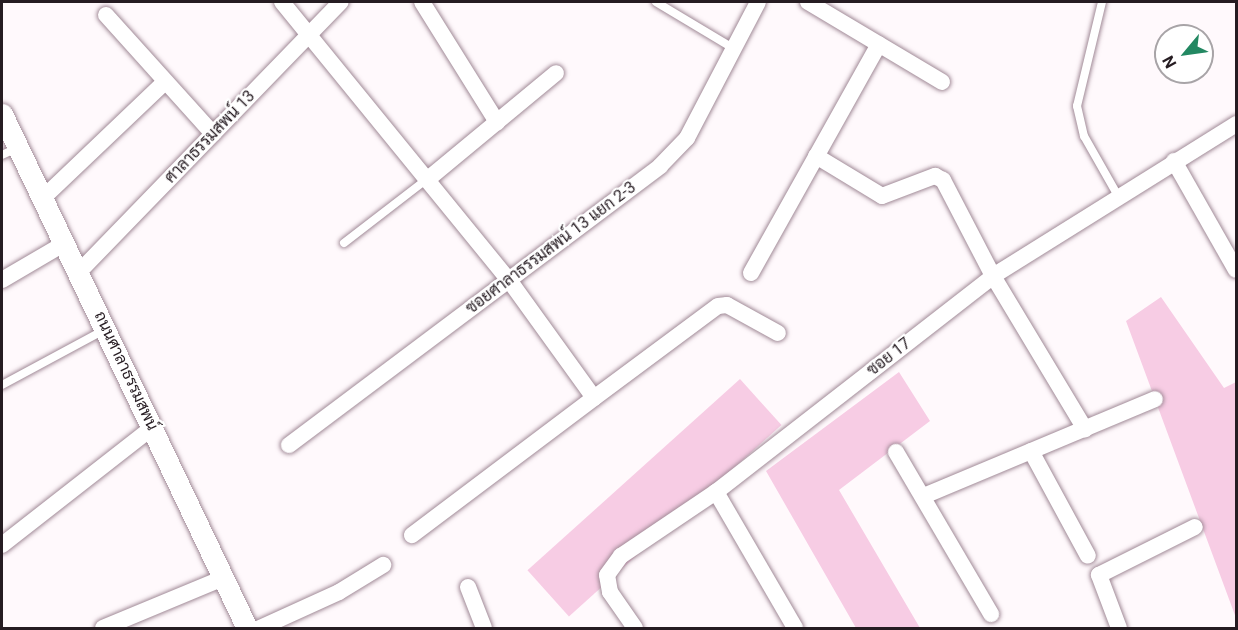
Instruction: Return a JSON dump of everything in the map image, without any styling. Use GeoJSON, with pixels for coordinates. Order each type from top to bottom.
{"type":"FeatureCollection","features":[{"type":"Feature","properties":{"kind":"street"},"geometry":{"type":"LineString","coordinates":[[282,2],[312,33],[509,280],[594,398]]}},
{"type":"Feature","properties":{"kind":"street","name":"ศาลาธรรมสพน์ 13"},"geometry":{"type":"LineString","coordinates":[[79,272],[340,2]]}},
{"type":"Feature","properties":{"kind":"street"},"geometry":{"type":"LineString","coordinates":[[422,2],[497,122]]}},
{"type":"Feature","properties":{"kind":"street","name":"ซอยศาลาธรรมสพน์ 13 แยก 2-3"},"geometry":{"type":"LineString","coordinates":[[289,445],[509,280],[680,145],[758,2]]}},
{"type":"Feature","properties":{"kind":"street"},"geometry":{"type":"LineString","coordinates":[[808,2],[942,82]]}},
{"type":"Feature","properties":{"kind":"street"},"geometry":{"type":"LineString","coordinates":[[106,15],[213,134]]}},
{"type":"Feature","properties":{"kind":"street"},"geometry":{"type":"LineString","coordinates":[[751,273],[879,44]]}},
{"type":"Feature","properties":{"kind":"street"},"geometry":{"type":"LineString","coordinates":[[428,179],[556,73]]}},
{"type":"Feature","properties":{"kind":"street"},"geometry":{"type":"LineString","coordinates":[[43,198],[165,82]]}},
{"type":"Feature","properties":{"kind":"street","name":"ถนนศาลาธรรมสพน์"},"geometry":{"type":"LineString","coordinates":[[2,114],[10,151],[43,198],[247,628]]}},
{"type":"Feature","properties":{"kind":"street","name":"ซอย 17"},"geometry":{"type":"LineString","coordinates":[[635,628],[610,592],[607,575],[621,556],[716,492],[993,276],[1117,194],[1236,124]]}},
{"type":"Feature","properties":{"kind":"street"},"geometry":{"type":"LineString","coordinates":[[816,156],[882,196],[935,176],[943,180],[993,276],[1085,429]]}},
{"type":"Feature","properties":{"kind":"street"},"geometry":{"type":"LineString","coordinates":[[1174,161],[1236,270]]}},
{"type":"Feature","properties":{"kind":"street"},"geometry":{"type":"LineString","coordinates":[[2,280],[65,243]]}},
{"type":"Feature","properties":{"kind":"street"},"geometry":{"type":"LineString","coordinates":[[412,535],[718,306],[727,305],[778,333]]}},
{"type":"Feature","properties":{"kind":"street"},"geometry":{"type":"LineString","coordinates":[[926,495],[1155,399]]}},
{"type":"Feature","properties":{"kind":"street"},"geometry":{"type":"LineString","coordinates":[[2,544],[153,428]]}},
{"type":"Feature","properties":{"kind":"street"},"geometry":{"type":"LineString","coordinates":[[1032,451],[1088,556]]}},
{"type":"Feature","properties":{"kind":"street"},"geometry":{"type":"LineString","coordinates":[[896,453],[926,495],[992,614]]}},
{"type":"Feature","properties":{"kind":"street"},"geometry":{"type":"LineString","coordinates":[[716,492],[795,628]]}},
{"type":"Feature","properties":{"kind":"street"},"geometry":{"type":"LineString","coordinates":[[1119,628],[1099,575],[1195,527]]}},
{"type":"Feature","properties":{"kind":"street"},"geometry":{"type":"LineString","coordinates":[[260,628],[354,585],[383,565]]}},
{"type":"Feature","properties":{"kind":"street"},"geometry":{"type":"LineString","coordinates":[[104,628],[223,578]]}},
{"type":"Feature","properties":{"kind":"street"},"geometry":{"type":"LineString","coordinates":[[468,587],[484,628]]}},
{"type":"Feature","properties":{"kind":"lane"},"geometry":{"type":"LineString","coordinates":[[656,2],[733,48]]}},
{"type":"Feature","properties":{"kind":"lane"},"geometry":{"type":"LineString","coordinates":[[1102,2],[1077,106],[1084,136],[1117,194]]}},
{"type":"Feature","properties":{"kind":"lane"},"geometry":{"type":"LineString","coordinates":[[344,243],[428,179]]}},
{"type":"Feature","properties":{"kind":"lane"},"geometry":{"type":"LineString","coordinates":[[2,385],[105,329]]}},
{"type":"Feature","properties":{"kind":"shaded area"},"geometry":{"type":"Polygon","coordinates":[[[1161,297],[1224,388],[1236,382],[1236,618],[1126,321],[1161,297]]]}},
{"type":"Feature","properties":{"kind":"shaded area"},"geometry":{"type":"Polygon","coordinates":[[[899,372],[930,421],[839,490],[920,628],[856,628],[766,471],[899,372]]]}},
{"type":"Feature","properties":{"kind":"shaded area"},"geometry":{"type":"Polygon","coordinates":[[[740,379],[781,425],[569,616],[527,570],[740,379]]]}}]}
